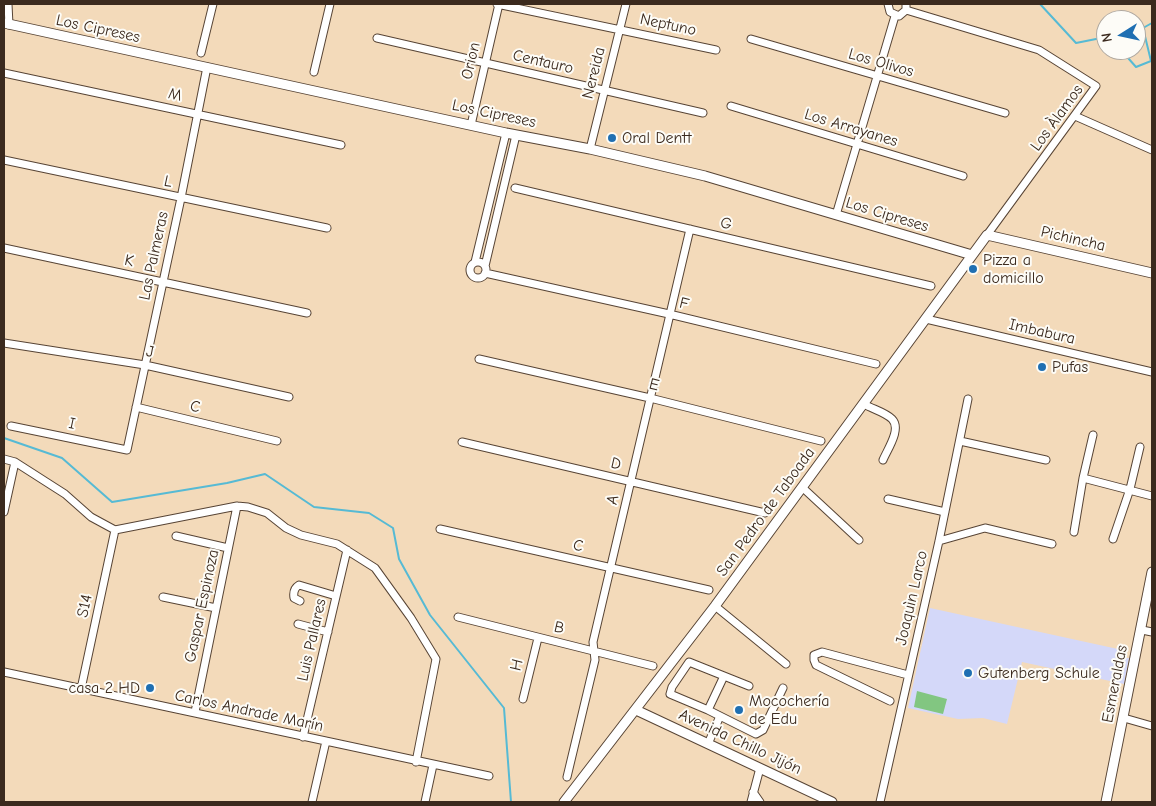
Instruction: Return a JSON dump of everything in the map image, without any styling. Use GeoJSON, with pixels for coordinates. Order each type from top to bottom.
{"type":"FeatureCollection","features":[{"type":"Feature","properties":{"kind":"street"},"geometry":{"type":"LineString","coordinates":[[6,24],[8,4]]}},
{"type":"Feature","properties":{"kind":"street"},"geometry":{"type":"LineString","coordinates":[[201,53],[213,4]]}},
{"type":"Feature","properties":{"kind":"street"},"geometry":{"type":"LineString","coordinates":[[314,72],[330,4]]}},
{"type":"Feature","properties":{"kind":"street","name":"Neptuno"},"geometry":{"type":"LineString","coordinates":[[498,4],[716,50]]}},
{"type":"Feature","properties":{"kind":"street","name":"Orion"},"geometry":{"type":"LineString","coordinates":[[471,125],[498,4]]}},
{"type":"Feature","properties":{"kind":"street","name":"Nereida"},"geometry":{"type":"LineString","coordinates":[[590,149],[626,4]]}},
{"type":"Feature","properties":{"kind":"street"},"geometry":{"type":"LineString","coordinates":[[888,4],[888,10],[895,16],[902,15],[906,7]]}},
{"type":"Feature","properties":{"kind":"street","name":"Los Àlamos"},"geometry":{"type":"LineString","coordinates":[[906,7],[1044,52],[1096,86],[1076,116],[987,235]]}},
{"type":"Feature","properties":{"kind":"street"},"geometry":{"type":"LineString","coordinates":[[836,215],[895,16]]}},
{"type":"Feature","properties":{"kind":"street","name":"Los Cipreses"},"geometry":{"type":"LineString","coordinates":[[6,24],[506,133],[590,149],[705,176],[972,256]]}},
{"type":"Feature","properties":{"kind":"street","name":"Centauro"},"geometry":{"type":"LineString","coordinates":[[377,38],[703,113]]}},
{"type":"Feature","properties":{"kind":"street","name":"Los Olivos"},"geometry":{"type":"LineString","coordinates":[[750,39],[1004,113]]}},
{"type":"Feature","properties":{"kind":"street","name":"Las Palmeras"},"geometry":{"type":"LineString","coordinates":[[127,450],[207,68]]}},
{"type":"Feature","properties":{"kind":"street","name":"M"},"geometry":{"type":"LineString","coordinates":[[4,73],[341,145]]}},
{"type":"Feature","properties":{"kind":"street","name":"Los Arrayanes"},"geometry":{"type":"LineString","coordinates":[[732,106],[963,176]]}},
{"type":"Feature","properties":{"kind":"street"},"geometry":{"type":"LineString","coordinates":[[1076,116],[1152,150]]}},
{"type":"Feature","properties":{"kind":"street"},"geometry":{"type":"LineString","coordinates":[[506,133],[475,262],[470,267],[471,275],[479,278],[485,270],[516,135]]}},
{"type":"Feature","properties":{"kind":"street","name":"L"},"geometry":{"type":"LineString","coordinates":[[4,160],[327,228]]}},
{"type":"Feature","properties":{"kind":"street","name":"G"},"geometry":{"type":"LineString","coordinates":[[515,188],[931,286]]}},
{"type":"Feature","properties":{"kind":"street","name":"A"},"geometry":{"type":"LineString","coordinates":[[567,777],[595,660],[593,642],[690,229]]}},
{"type":"Feature","properties":{"kind":"street","name":"San Pedro de Taboada"},"geometry":{"type":"LineString","coordinates":[[564,802],[715,606],[987,235]]}},
{"type":"Feature","properties":{"kind":"street","name":"Pichincha"},"geometry":{"type":"LineString","coordinates":[[987,235],[1152,273]]}},
{"type":"Feature","properties":{"kind":"street","name":"K"},"geometry":{"type":"LineString","coordinates":[[4,248],[307,313]]}},
{"type":"Feature","properties":{"kind":"street"},"geometry":{"type":"LineString","coordinates":[[475,262],[481,263],[485,270]]}},
{"type":"Feature","properties":{"kind":"street","name":"F"},"geometry":{"type":"LineString","coordinates":[[485,270],[876,364]]}},
{"type":"Feature","properties":{"kind":"street","name":"Imbabura"},"geometry":{"type":"LineString","coordinates":[[926,319],[1152,372]]}},
{"type":"Feature","properties":{"kind":"street","name":"J"},"geometry":{"type":"LineString","coordinates":[[4,343],[145,365],[289,397]]}},
{"type":"Feature","properties":{"kind":"street","name":"E"},"geometry":{"type":"LineString","coordinates":[[479,359],[650,398],[821,441]]}},
{"type":"Feature","properties":{"kind":"street","name":"Joaquìn Larco"},"geometry":{"type":"LineString","coordinates":[[880,802],[939,541],[968,399]]}},
{"type":"Feature","properties":{"kind":"street"},"geometry":{"type":"LineString","coordinates":[[864,404],[895,422],[895,433],[882,460]]}},
{"type":"Feature","properties":{"kind":"street","name":"C"},"geometry":{"type":"LineString","coordinates":[[136,407],[277,441]]}},
{"type":"Feature","properties":{"kind":"street","name":"I"},"geometry":{"type":"LineString","coordinates":[[11,426],[127,450]]}},
{"type":"Feature","properties":{"kind":"street"},"geometry":{"type":"LineString","coordinates":[[1074,532],[1083,478],[1093,435]]}},
{"type":"Feature","properties":{"kind":"street"},"geometry":{"type":"LineString","coordinates":[[960,441],[1046,460]]}},
{"type":"Feature","properties":{"kind":"street","name":"D"},"geometry":{"type":"LineString","coordinates":[[462,442],[765,513]]}},
{"type":"Feature","properties":{"kind":"street"},"geometry":{"type":"LineString","coordinates":[[1113,539],[1130,489],[1140,447]]}},
{"type":"Feature","properties":{"kind":"street"},"geometry":{"type":"LineString","coordinates":[[4,459],[15,462],[65,494],[91,517],[115,530],[237,506],[248,507],[267,514],[286,528],[301,535],[337,544],[375,568],[411,618],[436,659],[416,762]]}},
{"type":"Feature","properties":{"kind":"street"},"geometry":{"type":"LineString","coordinates":[[4,512],[15,462]]}},
{"type":"Feature","properties":{"kind":"street"},"geometry":{"type":"LineString","coordinates":[[1083,478],[1152,496]]}},
{"type":"Feature","properties":{"kind":"street"},"geometry":{"type":"LineString","coordinates":[[803,488],[859,540]]}},
{"type":"Feature","properties":{"kind":"street"},"geometry":{"type":"LineString","coordinates":[[888,499],[945,512]]}},
{"type":"Feature","properties":{"kind":"street","name":"Gaspar Espinoza"},"geometry":{"type":"LineString","coordinates":[[195,712],[237,506]]}},
{"type":"Feature","properties":{"kind":"street"},"geometry":{"type":"LineString","coordinates":[[939,541],[985,528],[1052,544]]}},
{"type":"Feature","properties":{"kind":"street","name":"C"},"geometry":{"type":"LineString","coordinates":[[440,529],[709,590]]}},
{"type":"Feature","properties":{"kind":"street","name":"S14"},"geometry":{"type":"LineString","coordinates":[[81,689],[115,530]]}},
{"type":"Feature","properties":{"kind":"street"},"geometry":{"type":"LineString","coordinates":[[176,536],[228,548]]}},
{"type":"Feature","properties":{"kind":"street","name":"Luis Pallares"},"geometry":{"type":"LineString","coordinates":[[303,737],[315,669],[328,632],[347,550]]}},
{"type":"Feature","properties":{"kind":"street","name":"Esmeraldas"},"geometry":{"type":"LineString","coordinates":[[1106,802],[1142,630],[1152,572]]}},
{"type":"Feature","properties":{"kind":"street"},"geometry":{"type":"LineString","coordinates":[[300,601],[294,598],[293,593],[299,585],[336,596]]}},
{"type":"Feature","properties":{"kind":"street"},"geometry":{"type":"LineString","coordinates":[[163,597],[216,608]]}},
{"type":"Feature","properties":{"kind":"street"},"geometry":{"type":"LineString","coordinates":[[715,606],[786,664]]}},
{"type":"Feature","properties":{"kind":"street","name":"B"},"geometry":{"type":"LineString","coordinates":[[458,617],[653,666]]}},
{"type":"Feature","properties":{"kind":"street"},"geometry":{"type":"LineString","coordinates":[[298,624],[328,632]]}},
{"type":"Feature","properties":{"kind":"street"},"geometry":{"type":"LineString","coordinates":[[1142,630],[1152,632]]}},
{"type":"Feature","properties":{"kind":"street","name":"H"},"geometry":{"type":"LineString","coordinates":[[523,699],[538,638]]}},
{"type":"Feature","properties":{"kind":"street"},"geometry":{"type":"LineString","coordinates":[[890,701],[816,665],[814,655],[822,652],[908,675]]}},
{"type":"Feature","properties":{"kind":"street"},"geometry":{"type":"LineString","coordinates":[[749,686],[689,662],[672,687],[670,694],[759,734],[763,730],[783,688]]}},
{"type":"Feature","properties":{"kind":"street","name":"Carlos Andrade Marín"},"geometry":{"type":"LineString","coordinates":[[4,672],[195,712],[416,762],[489,776]]}},
{"type":"Feature","properties":{"kind":"street"},"geometry":{"type":"LineString","coordinates":[[708,710],[724,676]]}},
{"type":"Feature","properties":{"kind":"street","name":"Avenida Chillo Jijón"},"geometry":{"type":"LineString","coordinates":[[636,710],[832,802]]}},
{"type":"Feature","properties":{"kind":"street"},"geometry":{"type":"LineString","coordinates":[[708,744],[720,716]]}},
{"type":"Feature","properties":{"kind":"street"},"geometry":{"type":"LineString","coordinates":[[1124,718],[1152,726]]}},
{"type":"Feature","properties":{"kind":"street"},"geometry":{"type":"LineString","coordinates":[[312,802],[326,741]]}},
{"type":"Feature","properties":{"kind":"street"},"geometry":{"type":"LineString","coordinates":[[425,802],[433,765]]}},
{"type":"Feature","properties":{"kind":"street"},"geometry":{"type":"LineString","coordinates":[[751,802],[760,768]]}},
{"type":"Feature","properties":{"kind":"street"},"geometry":{"type":"LineString","coordinates":[[753,792],[760,802]]}},
{"type":"Feature","properties":{"kind":"shaded area","name":"Gutenberg Schule"},"geometry":{"type":"Polygon","coordinates":[[[930,608],[1127,651],[1126,658],[1129,658],[1124,684],[1022,662],[1007,724],[983,718],[958,719],[908,708],[930,608]]]}},
{"type":"Feature","properties":{"kind":"green space"},"geometry":{"type":"Polygon","coordinates":[[[917,691],[947,699],[943,714],[914,707],[917,691]]]}},
{"type":"Feature","properties":{"kind":"waterway"},"geometry":{"type":"LineString","coordinates":[[1040,4],[1076,43],[1096,39]]}},
{"type":"Feature","properties":{"kind":"waterway"},"geometry":{"type":"LineString","coordinates":[[1146,26],[1152,23]]}},
{"type":"Feature","properties":{"kind":"waterway"},"geometry":{"type":"LineString","coordinates":[[1130,60],[1136,67],[1151,61],[1146,40]]}},
{"type":"Feature","properties":{"kind":"waterway"},"geometry":{"type":"LineString","coordinates":[[4,438],[62,458],[112,502],[227,483],[265,474],[314,507],[369,513],[393,528],[399,559],[430,615],[504,708],[511,802]]}},
{"type":"Feature","properties":{"kind":"place","name":"Oral Dentt"},"geometry":{"type":"Point","coordinates":[612,138]}},
{"type":"Feature","properties":{"kind":"place","name":"Pizza a domicillo"},"geometry":{"type":"Point","coordinates":[973,269]}},
{"type":"Feature","properties":{"kind":"place","name":"Pufas"},"geometry":{"type":"Point","coordinates":[1042,367]}},
{"type":"Feature","properties":{"kind":"place","name":"Gutenberg Schule"},"geometry":{"type":"Point","coordinates":[968,673]}},
{"type":"Feature","properties":{"kind":"place","name":"casa 2 HD"},"geometry":{"type":"Point","coordinates":[150,688]}},
{"type":"Feature","properties":{"kind":"place","name":"Mocochería de Edu"},"geometry":{"type":"Point","coordinates":[739,710]}}]}
